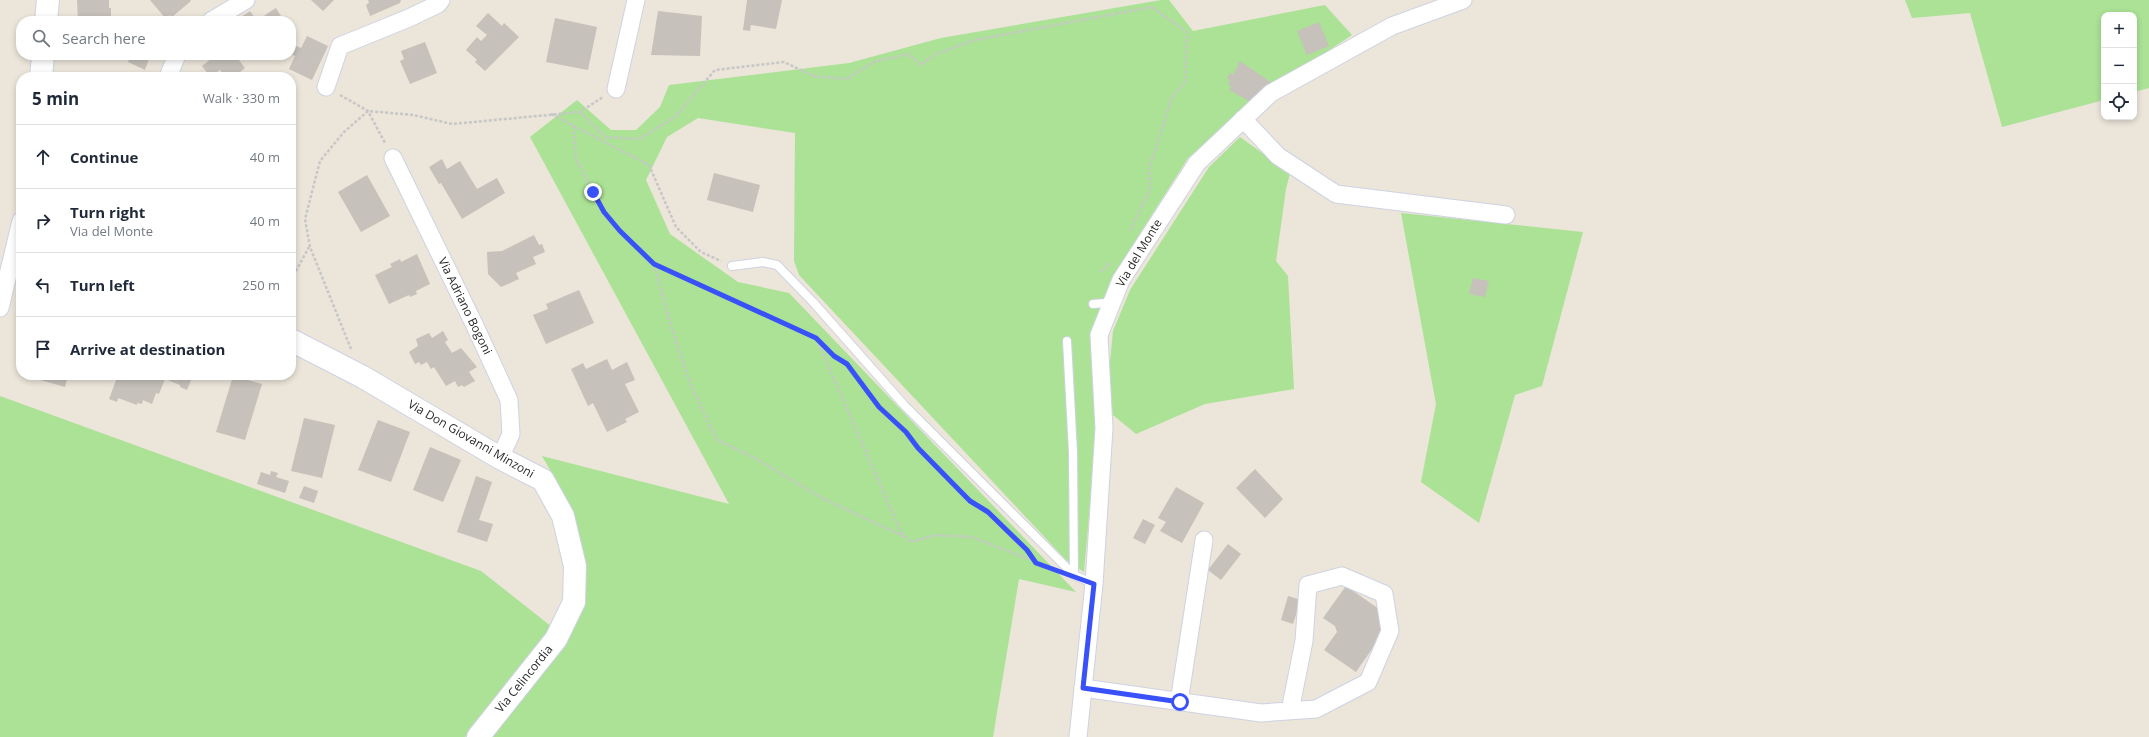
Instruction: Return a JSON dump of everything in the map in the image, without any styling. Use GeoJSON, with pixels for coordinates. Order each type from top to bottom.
{"type":"FeatureCollection","features":[{"type":"Feature","properties":{"kind":"street"},"geometry":{"type":"LineString","coordinates":[[46,16],[48,0]]}},
{"type":"Feature","properties":{"kind":"street"},"geometry":{"type":"LineString","coordinates":[[219,16],[246,0]]}},
{"type":"Feature","properties":{"kind":"street"},"geometry":{"type":"LineString","coordinates":[[326,87],[340,46],[409,18],[438,4],[441,0]]}},
{"type":"Feature","properties":{"kind":"street"},"geometry":{"type":"LineString","coordinates":[[616,89],[636,0]]}},
{"type":"Feature","properties":{"kind":"street","name":"Via del Monte"},"geometry":{"type":"LineString","coordinates":[[1078,737],[1094,584],[1104,428],[1099,335],[1121,280],[1197,162],[1271,93],[1392,26],[1463,0]]}},
{"type":"Feature","properties":{"kind":"street"},"geometry":{"type":"LineString","coordinates":[[41,72],[43,60]]}},
{"type":"Feature","properties":{"kind":"street"},"geometry":{"type":"LineString","coordinates":[[170,72],[175,60]]}},
{"type":"Feature","properties":{"kind":"street"},"geometry":{"type":"LineString","coordinates":[[1243,119],[1278,156],[1336,194],[1506,215]]}},
{"type":"Feature","properties":{"kind":"street","name":"Via Adriano Bogoni"},"geometry":{"type":"LineString","coordinates":[[393,158],[475,326],[509,400],[511,434],[500,458]]}},
{"type":"Feature","properties":{"kind":"street"},"geometry":{"type":"LineString","coordinates":[[0,308],[16,242]]}},
{"type":"Feature","properties":{"kind":"street","name":"Via Don Giovanni Minzoni"},"geometry":{"type":"LineString","coordinates":[[296,343],[364,377],[500,458],[543,480],[563,516],[575,566],[574,602],[566,618]]}},
{"type":"Feature","properties":{"kind":"street"},"geometry":{"type":"LineString","coordinates":[[1180,702],[1204,540]]}},
{"type":"Feature","properties":{"kind":"street"},"geometry":{"type":"LineString","coordinates":[[1083,688],[1261,713],[1290,711],[1316,709],[1368,682],[1390,631],[1384,594],[1342,576],[1308,586],[1304,641],[1290,711]]}},
{"type":"Feature","properties":{"kind":"street","name":"Via Celincordia"},"geometry":{"type":"LineString","coordinates":[[478,737],[556,640],[566,618]]}},
{"type":"Feature","properties":{"kind":"lane"},"geometry":{"type":"LineString","coordinates":[[732,266],[762,262],[777,265],[813,302],[905,406],[1074,575],[1094,584]]}},
{"type":"Feature","properties":{"kind":"lane"},"geometry":{"type":"LineString","coordinates":[[1093,304],[1106,303],[1121,280]]}},
{"type":"Feature","properties":{"kind":"lane"},"geometry":{"type":"LineString","coordinates":[[1067,341],[1073,452],[1074,575]]}},
{"type":"Feature","properties":{"kind":"path"},"geometry":{"type":"LineString","coordinates":[[616,89],[580,112],[605,136],[639,138],[675,117],[715,70],[784,62],[813,76],[847,79],[873,62],[909,54],[920,65],[936,54],[975,40],[1152,7],[1187,32],[1185,82],[1172,97],[1149,169],[1150,189],[1127,238]]}},
{"type":"Feature","properties":{"kind":"path"},"geometry":{"type":"LineString","coordinates":[[326,87],[368,110],[393,158]]}},
{"type":"Feature","properties":{"kind":"path"},"geometry":{"type":"LineString","coordinates":[[551,114],[649,165],[676,228],[701,252],[732,266]]}},
{"type":"Feature","properties":{"kind":"path"},"geometry":{"type":"LineString","coordinates":[[574,126],[576,159],[604,212],[620,231],[654,264],[816,338],[834,356],[847,364],[879,407],[906,432],[918,448],[970,501],[988,512],[1027,550],[1036,563]]}},
{"type":"Feature","properties":{"kind":"path"},"geometry":{"type":"LineString","coordinates":[[296,271],[310,247]]}},
{"type":"Feature","properties":{"kind":"path"},"geometry":{"type":"LineString","coordinates":[[1100,272],[1116,258]]}},
{"type":"Feature","properties":{"kind":"path"},"geometry":{"type":"LineString","coordinates":[[654,264],[672,328],[690,383],[717,440],[753,457],[820,497],[904,536]]}},
{"type":"Feature","properties":{"kind":"path"},"geometry":{"type":"LineString","coordinates":[[816,338],[897,525],[910,542],[936,535],[972,537],[1036,563],[1074,575]]}},
{"type":"Feature","properties":{"kind":"green space"},"geometry":{"type":"Polygon","coordinates":[[[1161,0],[1169,0],[1193,31],[1325,5],[1352,35],[1293,74],[1241,113],[1188,158],[1111,279],[1092,333],[1096,438],[1084,572],[1066,560],[799,275],[794,261],[795,133],[698,118],[667,137],[646,180],[670,234],[738,282],[789,293],[1076,592],[1019,579],[993,737],[487,737],[568,633],[582,556],[573,510],[542,456],[729,504],[530,137],[577,100],[611,130],[636,130],[660,107],[669,85],[849,63],[941,38],[1161,0]]]}},
{"type":"Feature","properties":{"kind":"green space"},"geometry":{"type":"Polygon","coordinates":[[[1905,0],[2149,0],[2149,88],[2137,91],[2137,12],[2101,12],[2101,101],[2002,127],[1970,13],[1912,18],[1905,0]]]}},
{"type":"Feature","properties":{"kind":"green space"},"geometry":{"type":"Polygon","coordinates":[[[1240,137],[1290,173],[1286,189],[1276,261],[1288,276],[1294,389],[1205,404],[1136,434],[1113,415],[1108,383],[1113,331],[1130,290],[1209,167],[1240,137]]]}},
{"type":"Feature","properties":{"kind":"green space"},"geometry":{"type":"Polygon","coordinates":[[[1401,213],[1583,232],[1542,386],[1515,395],[1479,523],[1421,482],[1436,404],[1401,213]]]}},
{"type":"Feature","properties":{"kind":"green space"},"geometry":{"type":"Polygon","coordinates":[[[0,396],[481,571],[552,627],[465,737],[0,737],[0,396]]]}},
{"type":"Feature","properties":{"kind":"building"},"geometry":{"type":"Polygon","coordinates":[[[77,0],[109,0],[111,16],[78,16],[77,0]]]}},
{"type":"Feature","properties":{"kind":"building"},"geometry":{"type":"Polygon","coordinates":[[[150,0],[191,1],[173,16],[163,16],[150,0]]]}},
{"type":"Feature","properties":{"kind":"building"},"geometry":{"type":"Polygon","coordinates":[[[311,0],[334,0],[323,11],[311,0]]]}},
{"type":"Feature","properties":{"kind":"building"},"geometry":{"type":"Polygon","coordinates":[[[368,0],[401,0],[400,3],[370,16],[366,5],[369,3],[368,0]]]}},
{"type":"Feature","properties":{"kind":"building"},"geometry":{"type":"Polygon","coordinates":[[[747,0],[782,0],[776,29],[751,25],[750,31],[743,30],[747,0]]]}},
{"type":"Feature","properties":{"kind":"building"},"geometry":{"type":"Polygon","coordinates":[[[276,8],[281,16],[264,16],[276,8]]]}},
{"type":"Feature","properties":{"kind":"building"},"geometry":{"type":"Polygon","coordinates":[[[250,11],[254,16],[242,16],[250,11]]]}},
{"type":"Feature","properties":{"kind":"building"},"geometry":{"type":"Polygon","coordinates":[[[658,11],[702,16],[700,56],[651,55],[658,11]]]}},
{"type":"Feature","properties":{"kind":"building"},"geometry":{"type":"Polygon","coordinates":[[[488,13],[502,26],[504,23],[519,37],[485,71],[475,62],[477,60],[466,50],[477,37],[481,41],[487,35],[476,26],[488,13]]]}},
{"type":"Feature","properties":{"kind":"building"},"geometry":{"type":"Polygon","coordinates":[[[555,18],[597,27],[588,70],[546,62],[555,18]]]}},
{"type":"Feature","properties":{"kind":"building"},"geometry":{"type":"Polygon","coordinates":[[[1319,22],[1329,46],[1307,55],[1297,31],[1319,22]]]}},
{"type":"Feature","properties":{"kind":"building"},"geometry":{"type":"Polygon","coordinates":[[[307,36],[328,46],[312,80],[289,69],[293,60],[296,60],[296,46],[301,48],[307,36]]]}},
{"type":"Feature","properties":{"kind":"building"},"geometry":{"type":"Polygon","coordinates":[[[425,42],[437,73],[410,84],[400,61],[404,59],[401,51],[425,42]]]}},
{"type":"Feature","properties":{"kind":"building"},"geometry":{"type":"Polygon","coordinates":[[[129,60],[149,60],[145,70],[128,62],[129,60]]]}},
{"type":"Feature","properties":{"kind":"building"},"geometry":{"type":"Polygon","coordinates":[[[210,60],[239,60],[245,68],[240,72],[221,72],[220,70],[217,72],[206,72],[202,66],[210,60]]]}},
{"type":"Feature","properties":{"kind":"building"},"geometry":{"type":"Polygon","coordinates":[[[1240,61],[1272,83],[1256,105],[1229,90],[1231,87],[1228,84],[1230,80],[1227,78],[1230,73],[1233,75],[1240,61]]]}},
{"type":"Feature","properties":{"kind":"building"},"geometry":{"type":"Polygon","coordinates":[[[442,159],[447,169],[460,161],[477,189],[497,178],[505,193],[462,219],[441,183],[439,184],[429,167],[442,159]]]}},
{"type":"Feature","properties":{"kind":"building"},"geometry":{"type":"Polygon","coordinates":[[[714,173],[760,185],[753,212],[707,200],[714,173]]]}},
{"type":"Feature","properties":{"kind":"building"},"geometry":{"type":"Polygon","coordinates":[[[367,175],[390,216],[361,232],[338,192],[367,175]]]}},
{"type":"Feature","properties":{"kind":"building"},"geometry":{"type":"Polygon","coordinates":[[[534,235],[539,245],[542,244],[545,252],[533,257],[536,264],[516,273],[519,279],[501,287],[488,274],[487,252],[502,251],[534,235]]]}},
{"type":"Feature","properties":{"kind":"building"},"geometry":{"type":"Polygon","coordinates":[[[417,254],[430,284],[416,291],[417,294],[410,297],[409,295],[389,304],[375,275],[392,267],[390,264],[400,259],[401,262],[417,254]]]}},
{"type":"Feature","properties":{"kind":"building"},"geometry":{"type":"Polygon","coordinates":[[[1473,278],[1489,281],[1485,297],[1469,294],[1473,278]]]}},
{"type":"Feature","properties":{"kind":"building"},"geometry":{"type":"Polygon","coordinates":[[[579,290],[594,323],[546,344],[533,315],[548,309],[546,304],[579,290]]]}},
{"type":"Feature","properties":{"kind":"building"},"geometry":{"type":"Polygon","coordinates":[[[443,331],[448,340],[445,342],[452,353],[461,348],[477,367],[469,372],[475,381],[464,387],[462,385],[458,387],[455,381],[446,386],[434,367],[431,369],[427,362],[421,365],[419,362],[415,364],[409,352],[418,346],[416,339],[429,333],[432,338],[443,331]]]}},
{"type":"Feature","properties":{"kind":"building"},"geometry":{"type":"Polygon","coordinates":[[[607,359],[612,370],[627,362],[635,380],[625,384],[639,412],[625,419],[627,422],[607,432],[593,403],[588,406],[571,369],[583,363],[586,369],[607,359]]]}},
{"type":"Feature","properties":{"kind":"building"},"geometry":{"type":"Polygon","coordinates":[[[40,380],[67,380],[65,387],[40,380]]]}},
{"type":"Feature","properties":{"kind":"building"},"geometry":{"type":"Polygon","coordinates":[[[116,380],[165,380],[159,394],[156,393],[152,404],[143,400],[142,404],[137,403],[137,405],[118,398],[117,402],[109,399],[116,380]]]}},
{"type":"Feature","properties":{"kind":"building"},"geometry":{"type":"Polygon","coordinates":[[[168,380],[191,380],[187,390],[180,387],[180,385],[168,380]]]}},
{"type":"Feature","properties":{"kind":"building"},"geometry":{"type":"Polygon","coordinates":[[[232,380],[248,380],[262,384],[245,440],[216,432],[232,380]]]}},
{"type":"Feature","properties":{"kind":"building"},"geometry":{"type":"Polygon","coordinates":[[[304,418],[335,425],[322,478],[291,471],[304,418]]]}},
{"type":"Feature","properties":{"kind":"building"},"geometry":{"type":"Polygon","coordinates":[[[378,420],[410,432],[391,482],[358,470],[378,420]]]}},
{"type":"Feature","properties":{"kind":"building"},"geometry":{"type":"Polygon","coordinates":[[[430,447],[461,460],[443,502],[413,490],[430,447]]]}},
{"type":"Feature","properties":{"kind":"building"},"geometry":{"type":"Polygon","coordinates":[[[1255,469],[1283,499],[1265,518],[1236,488],[1255,469]]]}},
{"type":"Feature","properties":{"kind":"building"},"geometry":{"type":"Polygon","coordinates":[[[271,471],[278,473],[276,477],[289,481],[285,493],[257,484],[261,472],[270,475],[271,471]]]}},
{"type":"Feature","properties":{"kind":"building"},"geometry":{"type":"Polygon","coordinates":[[[476,476],[492,482],[479,520],[493,524],[487,542],[457,532],[476,476]]]}},
{"type":"Feature","properties":{"kind":"building"},"geometry":{"type":"Polygon","coordinates":[[[304,486],[318,491],[314,503],[299,498],[304,486]]]}},
{"type":"Feature","properties":{"kind":"building"},"geometry":{"type":"Polygon","coordinates":[[[1176,487],[1204,503],[1182,543],[1160,531],[1166,522],[1158,518],[1176,487]]]}},
{"type":"Feature","properties":{"kind":"building"},"geometry":{"type":"Polygon","coordinates":[[[1143,519],[1155,525],[1145,544],[1133,538],[1143,519]]]}},
{"type":"Feature","properties":{"kind":"building"},"geometry":{"type":"Polygon","coordinates":[[[1228,544],[1241,554],[1221,580],[1208,570],[1228,544]]]}},
{"type":"Feature","properties":{"kind":"building"},"geometry":{"type":"Polygon","coordinates":[[[1346,586],[1379,609],[1382,619],[1381,636],[1356,672],[1324,650],[1337,632],[1335,626],[1323,618],[1346,586]]]}},
{"type":"Feature","properties":{"kind":"building"},"geometry":{"type":"Polygon","coordinates":[[[1288,596],[1301,600],[1293,624],[1281,620],[1288,596]]]}},
{"type":"Feature","properties":{"kind":"route"},"geometry":{"type":"LineString","coordinates":[[593,192],[604,212],[620,231],[654,264],[816,338],[834,356],[847,364],[854,371],[866,392],[893,422],[906,432],[918,448],[970,501],[988,512],[1027,550],[1036,563],[1074,575],[1094,584],[1083,688],[1180,702]]}}]}
